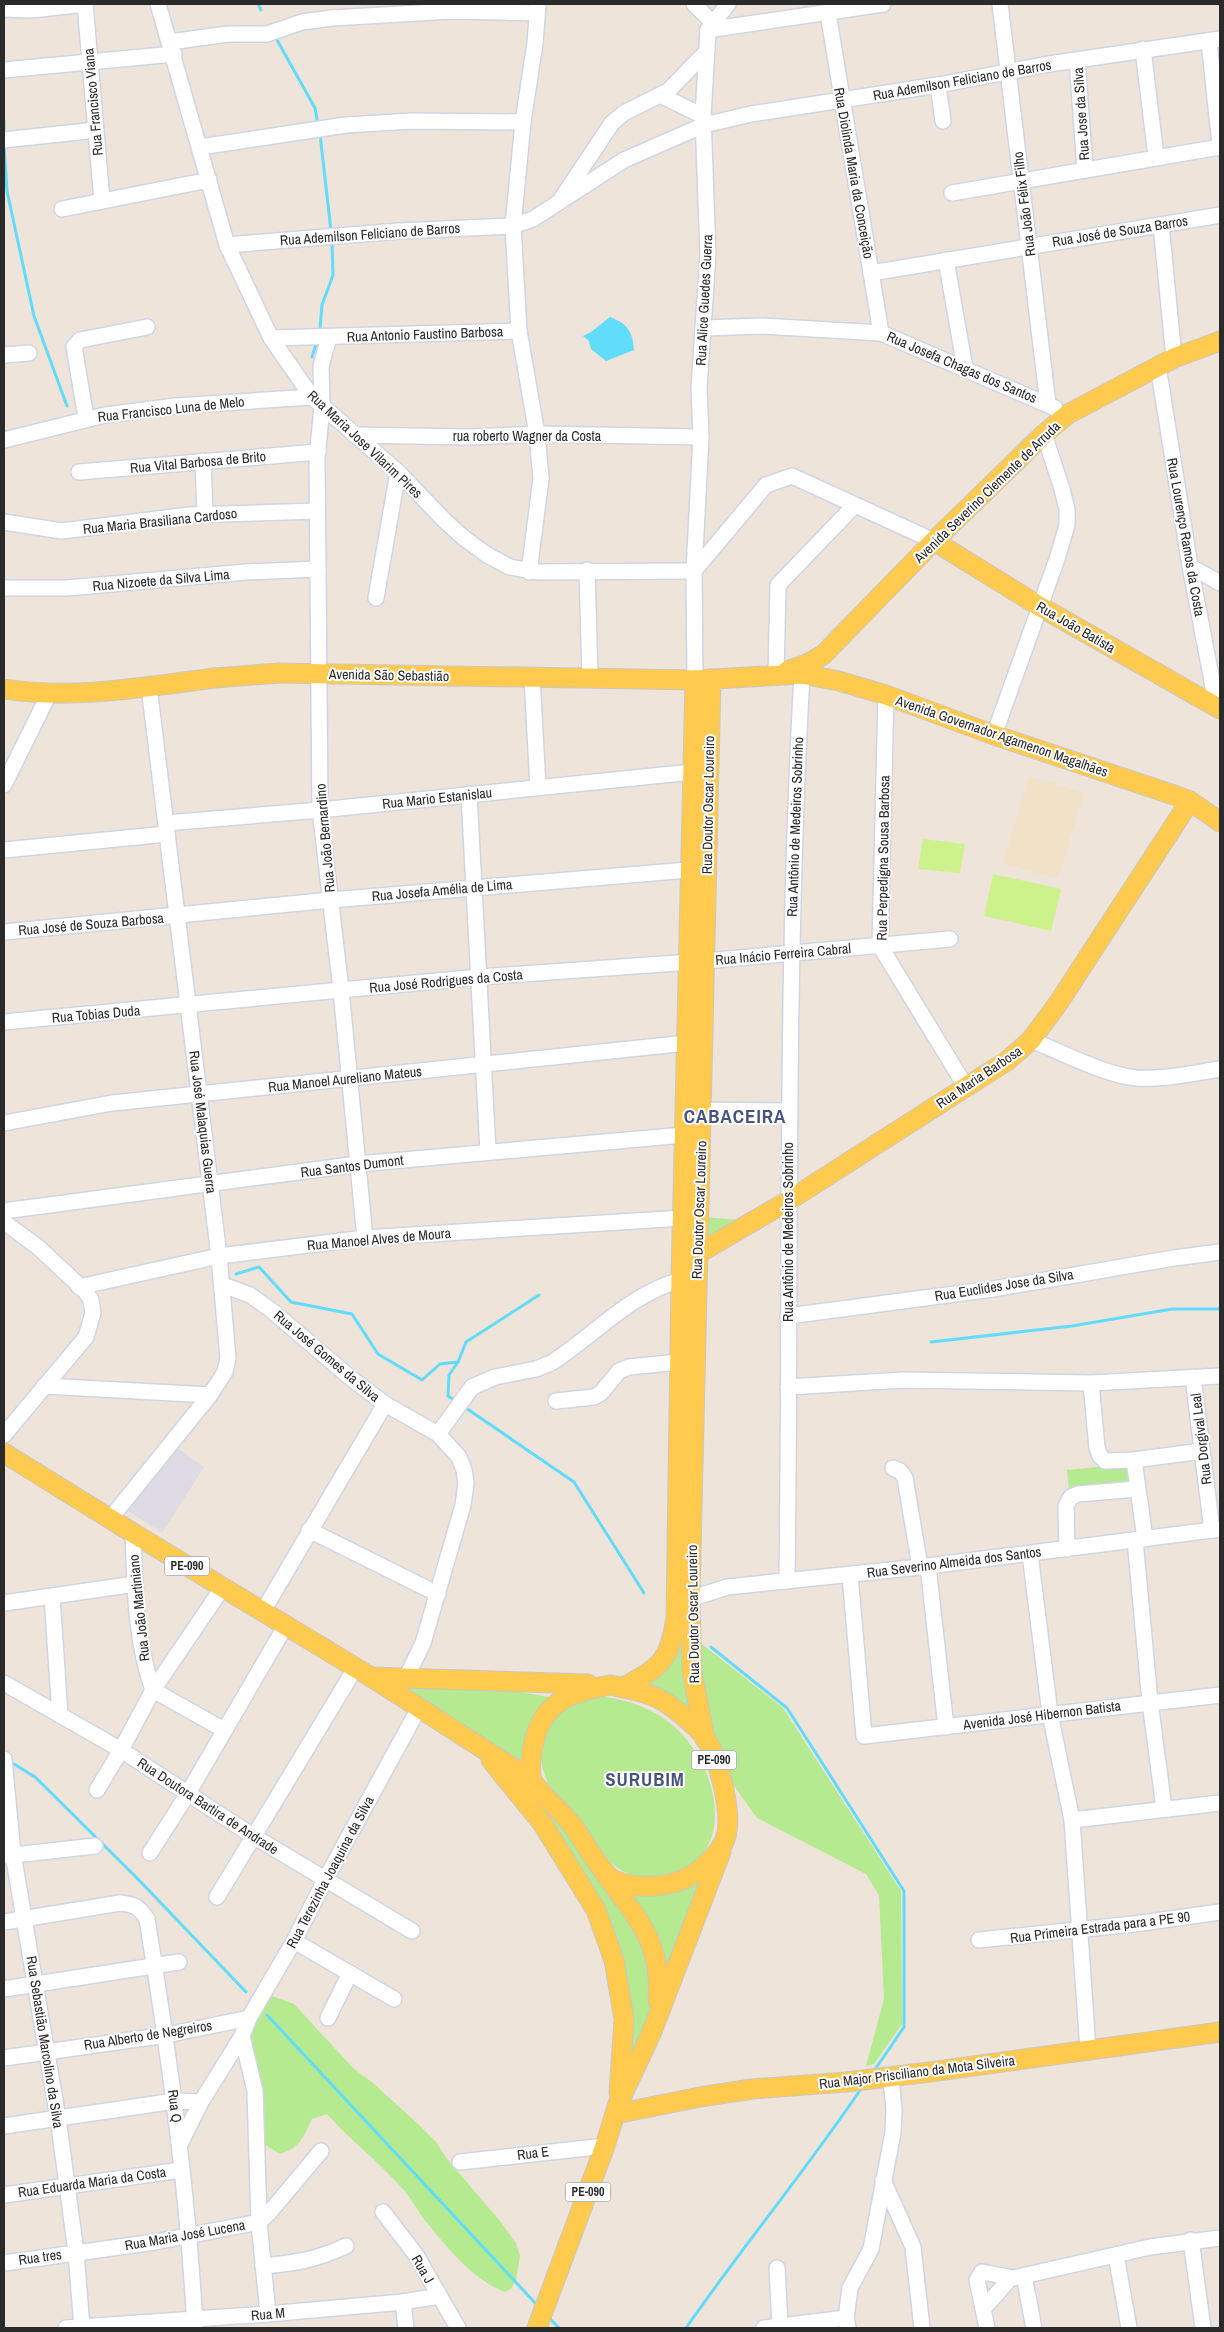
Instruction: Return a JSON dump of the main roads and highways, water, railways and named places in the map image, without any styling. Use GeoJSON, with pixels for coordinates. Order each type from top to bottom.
{"type":"FeatureCollection","features":[{"type":"Feature","properties":{"kind":"main road","name":"Avenida Severino Clemente de Arruda"},"geometry":{"type":"LineString","coordinates":[[776,674],[807,664],[823,655],[934,541],[1044,434],[1068,414],[1166,362],[1220,341]]}},
{"type":"Feature","properties":{"kind":"main road","name":"Rua João Batista"},"geometry":{"type":"LineString","coordinates":[[934,541],[1039,606],[1219,708]]}},
{"type":"Feature","properties":{"kind":"main road","name":"Avenida São Sebastião"},"geometry":{"type":"LineString","coordinates":[[4,689],[48,694],[149,687],[279,673],[703,679],[776,674]]}},
{"type":"Feature","properties":{"kind":"main road","name":"Avenida Governador Agamenon Magalhães"},"geometry":{"type":"LineString","coordinates":[[776,674],[802,674],[839,681],[886,695],[994,736],[1190,801],[1220,822]]}},
{"type":"Feature","properties":{"kind":"main road","name":"Rua Doutor Oscar Loureiro"},"geometry":{"type":"LineString","coordinates":[[616,1686],[656,1668],[673,1639],[676,1617],[688,1361],[686,1266],[693,1134],[703,679]]}},
{"type":"Feature","properties":{"kind":"main road","name":"Rua Maria Barbosa"},"geometry":{"type":"LineString","coordinates":[[686,1266],[1006,1061],[1031,1040],[1060,1002],[1190,801]]}},
{"type":"Feature","properties":{"kind":"main road","name":"Rua Doutor Oscar Loureiro"},"geometry":{"type":"LineString","coordinates":[[693,1109],[687,1043],[697,961]]}},
{"type":"Feature","properties":{"kind":"main road","name":"Rua Doutor Oscar Loureiro"},"geometry":{"type":"LineString","coordinates":[[693,1134],[683,1218],[688,1361],[690,1598],[692,1672],[705,1739]]}},
{"type":"Feature","properties":{"kind":"main road","name":"PE-090"},"geometry":{"type":"LineString","coordinates":[[4,1453],[364,1672],[532,1780],[573,1826],[638,1919],[654,1947],[660,1978],[658,2000],[651,2034]]}},
{"type":"Feature","properties":{"kind":"main road","name":"PE-090"},"geometry":{"type":"LineString","coordinates":[[364,1672],[406,1676],[616,1686],[648,1694],[664,1702],[680,1714],[705,1739],[718,1769],[726,1803],[727,1824],[724,1844],[651,2034],[617,2109],[537,2328]]}},
{"type":"Feature","properties":{"kind":"main road","name":"PE-090"},"geometry":{"type":"LineString","coordinates":[[532,1780],[531,1759],[534,1738],[542,1718],[557,1702],[567,1696],[616,1686]]}},
{"type":"Feature","properties":{"kind":"main road","name":"PE-090"},"geometry":{"type":"LineString","coordinates":[[482,1748],[542,1823],[596,1910],[614,1960],[624,2019],[617,2109]]}},
{"type":"Feature","properties":{"kind":"main road","name":"PE-090"},"geometry":{"type":"LineString","coordinates":[[593,1857],[613,1880],[648,1887],[671,1885],[692,1876],[724,1844]]}},
{"type":"Feature","properties":{"kind":"main road","name":"Rua Major Prisciliano da Mota Silveira"},"geometry":{"type":"LineString","coordinates":[[617,2109],[752,2089],[846,2082],[1220,2032]]}},
{"type":"Feature","properties":{"kind":"water"},"geometry":{"type":"Polygon","coordinates":[[[610,317],[621,322],[628,329],[634,350],[606,361],[591,349],[589,341],[583,336],[610,317]]]}},
{"type":"Feature","properties":{"kind":"waterway"},"geometry":{"type":"LineString","coordinates":[[258,4],[261,10]]}},
{"type":"Feature","properties":{"kind":"waterway"},"geometry":{"type":"LineString","coordinates":[[277,40],[315,108],[318,125]]}},
{"type":"Feature","properties":{"kind":"waterway"},"geometry":{"type":"LineString","coordinates":[[4,120],[4,135]]}},
{"type":"Feature","properties":{"kind":"waterway"},"geometry":{"type":"LineString","coordinates":[[320,134],[331,231]]}},
{"type":"Feature","properties":{"kind":"waterway"},"geometry":{"type":"LineString","coordinates":[[4,145],[7,191],[34,316],[67,406]]}},
{"type":"Feature","properties":{"kind":"waterway"},"geometry":{"type":"LineString","coordinates":[[320,328],[322,305],[333,275],[332,241]]}},
{"type":"Feature","properties":{"kind":"waterway"},"geometry":{"type":"LineString","coordinates":[[312,357],[317,341]]}},
{"type":"Feature","properties":{"kind":"waterway"},"geometry":{"type":"LineString","coordinates":[[236,1274],[259,1267],[291,1302],[352,1314],[378,1354],[422,1380],[440,1364],[458,1362],[449,1375],[448,1396],[456,1401]]}},
{"type":"Feature","properties":{"kind":"waterway"},"geometry":{"type":"LineString","coordinates":[[458,1362],[466,1342],[539,1295]]}},
{"type":"Feature","properties":{"kind":"waterway"},"geometry":{"type":"LineString","coordinates":[[931,1342],[1072,1326],[1172,1309],[1220,1309]]}},
{"type":"Feature","properties":{"kind":"waterway"},"geometry":{"type":"LineString","coordinates":[[463,1406],[574,1482],[644,1593]]}},
{"type":"Feature","properties":{"kind":"waterway"},"geometry":{"type":"LineString","coordinates":[[711,1647],[787,1708],[904,1891],[904,2027],[874,2071]]}},
{"type":"Feature","properties":{"kind":"waterway"},"geometry":{"type":"LineString","coordinates":[[14,1764],[35,1777],[136,1877],[246,1992]]}},
{"type":"Feature","properties":{"kind":"waterway"},"geometry":{"type":"LineString","coordinates":[[267,2015],[537,2305]]}},
{"type":"Feature","properties":{"kind":"waterway"},"geometry":{"type":"LineString","coordinates":[[686,2328],[863,2086]]}},
{"type":"Feature","properties":{"kind":"waterway"},"geometry":{"type":"LineString","coordinates":[[548,2317],[559,2328]]}},
{"type":"Feature","properties":{"kind":"district","name":"CABACEIRA"},"geometry":{"type":"Point","coordinates":[735,1116]}},
{"type":"Feature","properties":{"kind":"district","name":"SURUBIM"},"geometry":{"type":"Point","coordinates":[645,1779]}}]}
